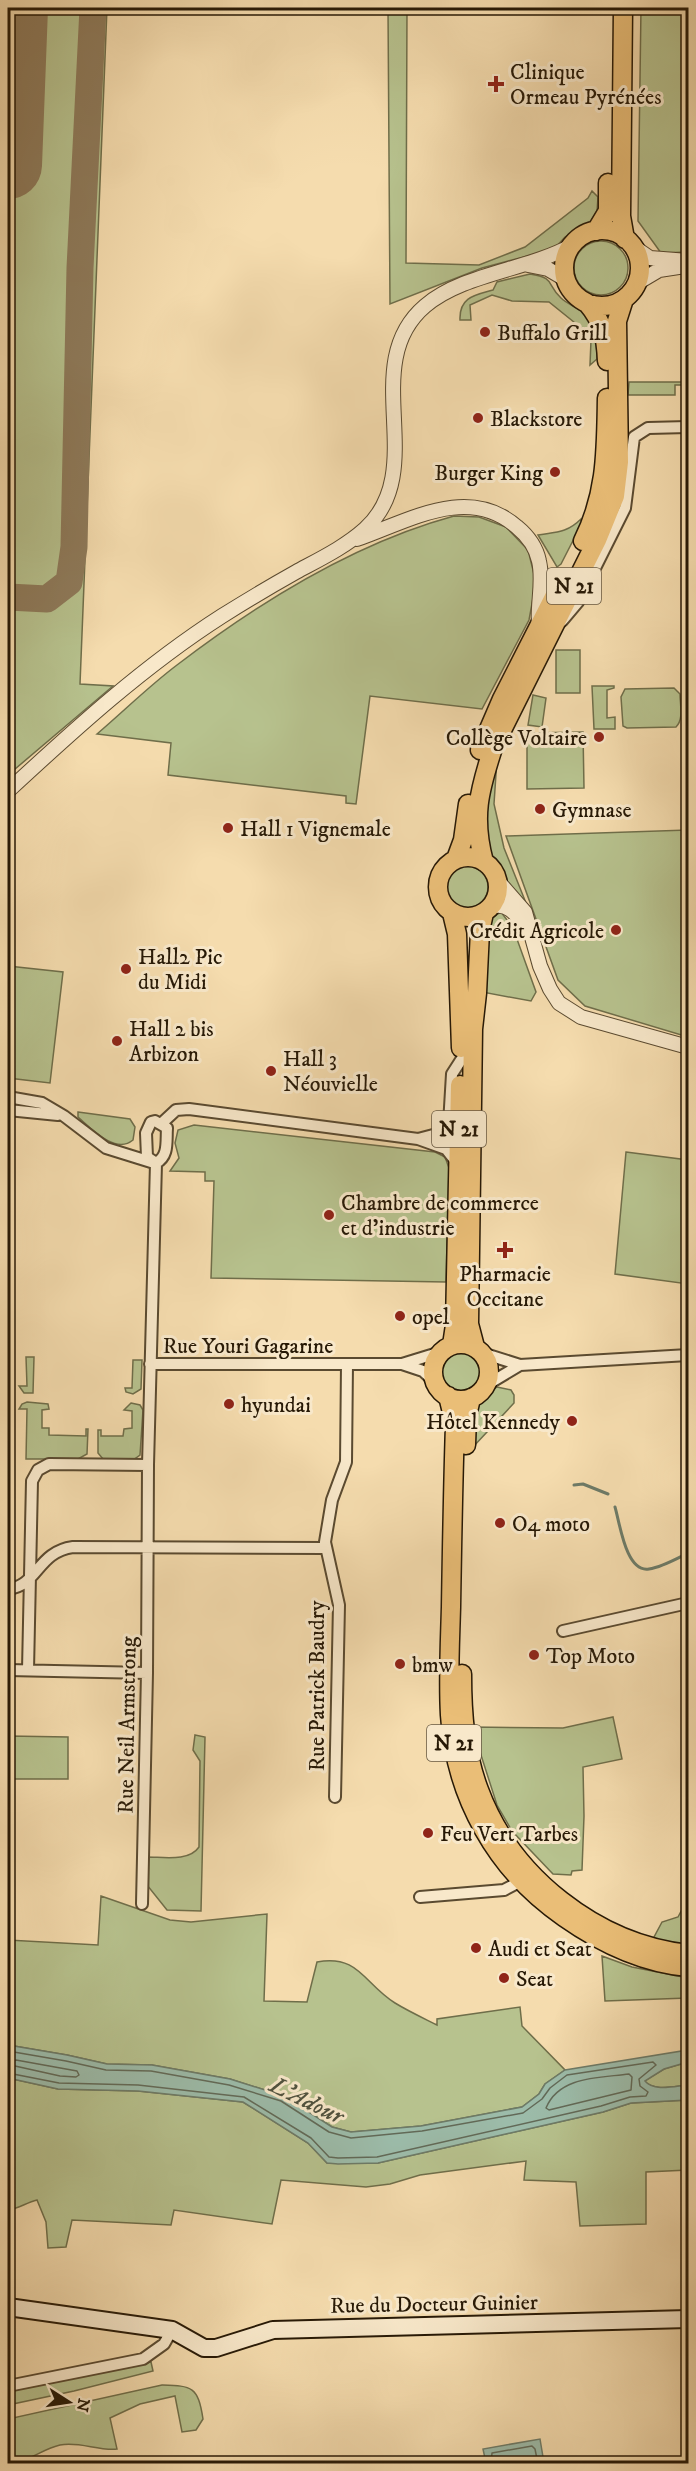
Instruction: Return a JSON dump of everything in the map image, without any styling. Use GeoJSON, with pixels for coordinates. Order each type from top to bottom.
{"type":"FeatureCollection","features":[{"type":"Feature","properties":{"kind":"main road"},"geometry":{"type":"LineString","coordinates":[[596,231],[608,211],[609,203],[610,8]]}},
{"type":"Feature","properties":{"kind":"main road"},"geometry":{"type":"LineString","coordinates":[[622,8],[621,216],[629,243],[639,262],[637,283],[624,299],[612,304],[599,306],[586,303],[577,297],[565,279],[566,256],[571,246],[586,234],[596,231],[606,231],[629,243]]}},
{"type":"Feature","properties":{"kind":"main road","name":"N 21"},"geometry":{"type":"LineString","coordinates":[[456,860],[463,840],[471,779],[482,744],[597,540],[615,496],[619,452],[617,321],[624,299]]}},
{"type":"Feature","properties":{"kind":"main road","name":"N 21"},"geometry":{"type":"LineString","coordinates":[[484,862],[478,840],[477,818],[483,780],[493,748],[590,526],[605,476],[606,340],[597,315],[586,303]]}},
{"type":"Feature","properties":{"kind":"main road"},"geometry":{"type":"LineString","coordinates":[[476,858],[484,862],[492,869],[497,880],[496,896],[488,910],[471,918],[452,913],[440,900],[438,881],[448,865],[456,860],[476,858]]}},
{"type":"Feature","properties":{"kind":"main road","name":"N 21"},"geometry":{"type":"LineString","coordinates":[[479,1350],[469,1324],[473,1029],[480,931],[488,910]]}},
{"type":"Feature","properties":{"kind":"main road","name":"N 21"},"geometry":{"type":"LineString","coordinates":[[447,1348],[455,1325],[460,1060],[457,934],[452,913]]}},
{"type":"Feature","properties":{"kind":"main road"},"geometry":{"type":"LineString","coordinates":[[468,1344],[479,1350],[489,1368],[478,1392],[456,1399],[442,1390],[434,1374],[435,1361],[447,1348],[468,1344]]}},
{"type":"Feature","properties":{"kind":"main road","name":"N 21"},"geometry":{"type":"LineString","coordinates":[[442,1390],[454,1425],[450,1689],[454,1744],[460,1774],[478,1821],[521,1881],[542,1902],[583,1931],[630,1954],[688,1967]]}},
{"type":"Feature","properties":{"kind":"main road","name":"N 21"},"geometry":{"type":"LineString","coordinates":[[478,1392],[466,1431],[462,1691],[466,1740],[480,1792],[499,1831],[548,1890],[589,1920],[634,1941],[688,1954]]}},
{"type":"Feature","properties":{"kind":"main road","name":"Rue du Docteur Guinier"},"geometry":{"type":"LineString","coordinates":[[8,2307],[179,2333],[204,2348],[216,2348],[273,2330],[688,2319]]}},
{"type":"Feature","properties":{"kind":"street"},"geometry":{"type":"LineString","coordinates":[[629,243],[650,258],[688,261]]}},
{"type":"Feature","properties":{"kind":"street"},"geometry":{"type":"LineString","coordinates":[[8,791],[110,698],[174,650],[258,594],[349,542],[367,527],[385,503],[391,489],[394,470],[393,361],[405,329],[426,305],[442,294],[484,277],[551,257],[571,246]]}},
{"type":"Feature","properties":{"kind":"street"},"geometry":{"type":"LineString","coordinates":[[526,264],[548,269],[565,279]]}},
{"type":"Feature","properties":{"kind":"street"},"geometry":{"type":"LineString","coordinates":[[637,283],[659,270],[688,266]]}},
{"type":"Feature","properties":{"kind":"street"},"geometry":{"type":"LineString","coordinates":[[349,542],[453,506],[483,507],[509,520],[531,541],[539,560],[541,579],[538,613],[546,627],[568,616],[578,602],[625,508],[634,437],[648,428],[688,427]]}},
{"type":"Feature","properties":{"kind":"street"},"geometry":{"type":"LineString","coordinates":[[497,880],[521,906],[550,989],[568,1010],[595,1021],[688,1047]]}},
{"type":"Feature","properties":{"kind":"street"},"geometry":{"type":"LineString","coordinates":[[488,910],[500,906],[514,911],[529,932]]}},
{"type":"Feature","properties":{"kind":"street"},"geometry":{"type":"LineString","coordinates":[[418,1139],[437,1134],[448,1124],[452,1074],[460,1060]]}},
{"type":"Feature","properties":{"kind":"street"},"geometry":{"type":"LineString","coordinates":[[8,1097],[42,1103],[64,1116],[106,1148],[154,1163],[163,1159],[165,1155],[167,1128],[162,1123],[151,1122],[145,1137],[147,1157],[154,1163]]}},
{"type":"Feature","properties":{"kind":"street"},"geometry":{"type":"LineString","coordinates":[[162,1123],[176,1110],[189,1109],[418,1139],[446,1149],[454,1156],[458,1165]]}},
{"type":"Feature","properties":{"kind":"street"},"geometry":{"type":"LineString","coordinates":[[8,1110],[64,1116]]}},
{"type":"Feature","properties":{"kind":"street"},"geometry":{"type":"LineString","coordinates":[[124,1152],[145,1137]]}},
{"type":"Feature","properties":{"kind":"street","name":"Rue Youri Gagarine"},"geometry":{"type":"LineString","coordinates":[[154,1163],[150,1364],[402,1364],[423,1371],[442,1390]]}},
{"type":"Feature","properties":{"kind":"street","name":"Rue Youri Gagarine"},"geometry":{"type":"LineString","coordinates":[[402,1364],[447,1348]]}},
{"type":"Feature","properties":{"kind":"street"},"geometry":{"type":"LineString","coordinates":[[479,1350],[520,1365],[688,1355]]}},
{"type":"Feature","properties":{"kind":"street","name":"Rue Neil Armstrong"},"geometry":{"type":"LineString","coordinates":[[142,1904],[150,1364]]}},
{"type":"Feature","properties":{"kind":"street","name":"Rue Patrick Baudry"},"geometry":{"type":"LineString","coordinates":[[335,1797],[339,1605],[325,1548],[332,1500],[346,1462],[347,1364]]}},
{"type":"Feature","properties":{"kind":"street"},"geometry":{"type":"LineString","coordinates":[[478,1392],[520,1365]]}},
{"type":"Feature","properties":{"kind":"street"},"geometry":{"type":"LineString","coordinates":[[28,1670],[32,1481],[38,1470],[49,1464],[148,1465]]}},
{"type":"Feature","properties":{"kind":"street"},"geometry":{"type":"LineString","coordinates":[[8,1589],[17,1588],[31,1577],[53,1552],[63,1548],[325,1548]]}},
{"type":"Feature","properties":{"kind":"street"},"geometry":{"type":"LineString","coordinates":[[563,1630],[688,1603]]}},
{"type":"Feature","properties":{"kind":"street"},"geometry":{"type":"LineString","coordinates":[[8,1670],[147,1673]]}},
{"type":"Feature","properties":{"kind":"street"},"geometry":{"type":"LineString","coordinates":[[420,1897],[504,1890],[521,1881]]}},
{"type":"Feature","properties":{"kind":"street"},"geometry":{"type":"LineString","coordinates":[[8,2386],[143,2359],[179,2333]]}},
{"type":"Feature","properties":{"kind":"green space"},"geometry":{"type":"Polygon","coordinates":[[[8,8],[107,8],[80,684],[113,686],[8,775],[8,8]]]}},
{"type":"Feature","properties":{"kind":"green space"},"geometry":{"type":"Polygon","coordinates":[[[388,8],[407,8],[406,263],[479,265],[525,247],[588,198],[592,191],[598,197],[597,211],[591,221],[565,237],[554,249],[482,268],[390,304],[388,8]]]}},
{"type":"Feature","properties":{"kind":"green space"},"geometry":{"type":"Polygon","coordinates":[[[641,8],[688,8],[688,252],[661,253],[638,221],[641,8]]]}},
{"type":"Feature","properties":{"kind":"green space"},"geometry":{"type":"Polygon","coordinates":[[[596,241],[606,241],[616,245],[624,253],[628,268],[624,283],[616,291],[606,295],[596,295],[586,291],[578,283],[574,273],[574,263],[578,253],[586,245],[596,241]]]}},
{"type":"Feature","properties":{"kind":"green space"},"geometry":{"type":"Polygon","coordinates":[[[530,274],[544,277],[561,298],[586,315],[596,339],[597,359],[590,365],[591,340],[584,339],[585,331],[549,302],[512,301],[492,295],[470,305],[471,320],[460,320],[462,306],[469,298],[493,290],[497,282],[530,274]]]}},
{"type":"Feature","properties":{"kind":"green space"},"geometry":{"type":"Polygon","coordinates":[[[629,382],[688,382],[688,385],[675,385],[675,395],[628,395],[629,382]]]}},
{"type":"Feature","properties":{"kind":"green space"},"geometry":{"type":"Polygon","coordinates":[[[454,516],[479,517],[506,527],[528,550],[536,582],[529,620],[482,709],[370,696],[356,804],[346,803],[346,796],[168,775],[171,743],[97,734],[177,665],[274,598],[309,577],[380,542],[454,516]]]}},
{"type":"Feature","properties":{"kind":"green space"},"geometry":{"type":"Polygon","coordinates":[[[581,519],[582,523],[561,564],[557,567],[538,535],[566,529],[581,519]]]}},
{"type":"Feature","properties":{"kind":"green space"},"geometry":{"type":"Polygon","coordinates":[[[556,650],[580,650],[580,693],[556,693],[556,650]]]}},
{"type":"Feature","properties":{"kind":"green space"},"geometry":{"type":"Polygon","coordinates":[[[592,686],[614,686],[607,690],[607,718],[615,717],[615,729],[594,729],[592,686]]]}},
{"type":"Feature","properties":{"kind":"green space"},"geometry":{"type":"Polygon","coordinates":[[[674,688],[680,694],[681,707],[680,720],[676,727],[627,728],[623,726],[621,697],[625,689],[674,688]]]}},
{"type":"Feature","properties":{"kind":"green space"},"geometry":{"type":"Polygon","coordinates":[[[533,695],[546,698],[542,727],[528,725],[533,695]]]}},
{"type":"Feature","properties":{"kind":"green space"},"geometry":{"type":"Polygon","coordinates":[[[583,732],[584,788],[527,789],[527,733],[583,732]]]}},
{"type":"Feature","properties":{"kind":"green space"},"geometry":{"type":"Polygon","coordinates":[[[497,759],[494,804],[504,848],[526,903],[495,865],[482,830],[484,804],[497,759]]]}},
{"type":"Feature","properties":{"kind":"green space"},"geometry":{"type":"Polygon","coordinates":[[[688,830],[688,1037],[585,1006],[558,980],[506,836],[688,830]]]}},
{"type":"Feature","properties":{"kind":"green space"},"geometry":{"type":"Polygon","coordinates":[[[467,866],[482,872],[488,887],[482,902],[467,908],[452,902],[446,887],[452,872],[467,866]]]}},
{"type":"Feature","properties":{"kind":"green space"},"geometry":{"type":"Polygon","coordinates":[[[501,912],[513,928],[536,992],[531,1001],[482,992],[489,919],[501,912]]]}},
{"type":"Feature","properties":{"kind":"green space"},"geometry":{"type":"Polygon","coordinates":[[[8,966],[63,972],[50,1083],[8,1078],[8,966]]]}},
{"type":"Feature","properties":{"kind":"green space"},"geometry":{"type":"Polygon","coordinates":[[[78,1112],[130,1119],[135,1127],[133,1140],[126,1144],[111,1142],[96,1133],[78,1117],[78,1112]]]}},
{"type":"Feature","properties":{"kind":"green space"},"geometry":{"type":"Polygon","coordinates":[[[194,1125],[435,1152],[445,1157],[449,1168],[446,1282],[211,1278],[214,1181],[205,1181],[205,1172],[170,1171],[179,1158],[175,1143],[178,1130],[194,1125]]]}},
{"type":"Feature","properties":{"kind":"green space"},"geometry":{"type":"Polygon","coordinates":[[[626,1152],[688,1160],[688,1284],[615,1274],[626,1152]]]}},
{"type":"Feature","properties":{"kind":"green space"},"geometry":{"type":"Polygon","coordinates":[[[461,1351],[476,1357],[482,1372],[476,1387],[461,1393],[446,1387],[440,1372],[446,1357],[461,1351]]]}},
{"type":"Feature","properties":{"kind":"green space"},"geometry":{"type":"Polygon","coordinates":[[[26,1357],[34,1357],[33,1393],[24,1393],[19,1386],[27,1386],[26,1357]]]}},
{"type":"Feature","properties":{"kind":"green space"},"geometry":{"type":"Polygon","coordinates":[[[133,1360],[142,1360],[141,1389],[133,1394],[126,1392],[125,1388],[132,1388],[133,1360]]]}},
{"type":"Feature","properties":{"kind":"green space"},"geometry":{"type":"Polygon","coordinates":[[[497,1387],[511,1390],[514,1403],[473,1447],[476,1413],[479,1405],[489,1392],[497,1387]]]}},
{"type":"Feature","properties":{"kind":"green space"},"geometry":{"type":"Polygon","coordinates":[[[27,1402],[48,1404],[49,1409],[42,1410],[42,1428],[49,1428],[49,1435],[86,1436],[86,1429],[88,1429],[87,1454],[78,1459],[26,1459],[27,1409],[19,1409],[27,1402]]]}},
{"type":"Feature","properties":{"kind":"green space"},"geometry":{"type":"Polygon","coordinates":[[[131,1403],[140,1405],[143,1410],[140,1455],[133,1460],[103,1459],[98,1453],[98,1430],[101,1430],[101,1436],[123,1436],[124,1429],[132,1428],[132,1411],[124,1410],[131,1403]]]}},
{"type":"Feature","properties":{"kind":"green space"},"geometry":{"type":"Polygon","coordinates":[[[613,1717],[622,1759],[583,1767],[582,1870],[572,1871],[571,1875],[553,1874],[512,1831],[497,1805],[472,1727],[563,1728],[613,1717]]]}},
{"type":"Feature","properties":{"kind":"green space"},"geometry":{"type":"Polygon","coordinates":[[[195,1735],[205,1737],[201,1911],[167,1910],[147,1885],[147,1857],[182,1857],[195,1852],[199,1847],[200,1761],[193,1750],[195,1735]]]}},
{"type":"Feature","properties":{"kind":"green space"},"geometry":{"type":"Polygon","coordinates":[[[8,1736],[68,1737],[68,1779],[10,1779],[8,1736]]]}},
{"type":"Feature","properties":{"kind":"green space"},"geometry":{"type":"Polygon","coordinates":[[[101,1896],[170,1920],[191,1922],[267,1914],[264,2001],[307,2002],[317,1962],[331,1961],[343,1962],[352,1966],[395,2003],[437,2025],[437,2019],[520,2007],[522,2026],[565,2070],[545,2084],[539,2094],[522,2107],[421,2126],[351,2132],[332,2127],[284,2096],[230,2079],[152,2065],[107,2064],[8,2045],[8,1940],[98,1945],[101,1896]]]}},
{"type":"Feature","properties":{"kind":"green space"},"geometry":{"type":"Polygon","coordinates":[[[686,1902],[688,1904],[688,1945],[653,1939],[662,1922],[678,1917],[686,1902]]]}},
{"type":"Feature","properties":{"kind":"green space"},"geometry":{"type":"Polygon","coordinates":[[[602,1956],[632,1967],[688,1978],[688,1998],[605,2001],[602,1956]]]}},
{"type":"Feature","properties":{"kind":"green space"},"geometry":{"type":"Polygon","coordinates":[[[688,2062],[688,2085],[659,2087],[644,2081],[664,2069],[688,2062]]]}},
{"type":"Feature","properties":{"kind":"green space"},"geometry":{"type":"Polygon","coordinates":[[[8,2078],[58,2089],[138,2091],[243,2102],[308,2143],[327,2163],[378,2163],[603,2112],[631,2103],[688,2100],[688,2170],[646,2172],[646,2224],[580,2226],[576,2182],[524,2180],[526,2161],[420,2175],[390,2184],[366,2187],[281,2180],[272,2224],[174,2210],[171,2225],[72,2220],[66,2247],[48,2248],[46,2222],[37,2200],[8,2210],[8,2078]]]}},
{"type":"Feature","properties":{"kind":"green space"},"geometry":{"type":"Polygon","coordinates":[[[151,2362],[153,2371],[8,2405],[8,2390],[151,2362]]]}},
{"type":"Feature","properties":{"kind":"green space"},"geometry":{"type":"Polygon","coordinates":[[[162,2385],[187,2387],[196,2394],[203,2419],[196,2430],[182,2432],[175,2396],[140,2404],[110,2418],[117,2449],[67,2444],[21,2461],[8,2463],[8,2419],[162,2385]]]}},
{"type":"Feature","properties":{"kind":"water"},"geometry":{"type":"Polygon","coordinates":[[[8,2045],[107,2064],[152,2065],[230,2079],[284,2096],[332,2127],[351,2132],[421,2126],[522,2107],[539,2094],[545,2084],[565,2070],[688,2050],[688,2062],[664,2069],[645,2081],[659,2087],[688,2085],[688,2100],[631,2103],[603,2112],[378,2163],[338,2164],[327,2163],[308,2143],[243,2102],[138,2091],[58,2089],[8,2078],[8,2045]]]}},
{"type":"Feature","properties":{"kind":"water"},"geometry":{"type":"Polygon","coordinates":[[[540,2439],[544,2463],[486,2463],[483,2449],[540,2439]]]}},
{"type":"Feature","properties":{"kind":"waterway"},"geometry":{"type":"LineString","coordinates":[[574,1485],[583,1484],[608,1494]]}},
{"type":"Feature","properties":{"kind":"waterway"},"geometry":{"type":"LineString","coordinates":[[615,1507],[629,1556],[641,1568],[649,1569],[659,1566],[688,1553]]}},
{"type":"Feature","properties":{"kind":"taxiway"},"geometry":{"type":"LineString","coordinates":[[8,597],[47,599],[69,582],[74,547],[80,268],[93,8]]}},
{"type":"Feature","properties":{"kind":"runway"},"geometry":{"type":"LineString","coordinates":[[8,165],[14,8]]}},
{"type":"Feature","properties":{"kind":"place","name":"Clinique Ormeau Pyrénées"},"geometry":{"type":"Point","coordinates":[496,84]}},
{"type":"Feature","properties":{"kind":"place","name":"Buffalo Grill"},"geometry":{"type":"Point","coordinates":[485,332]}},
{"type":"Feature","properties":{"kind":"place","name":"Blackstore"},"geometry":{"type":"Point","coordinates":[478,418]}},
{"type":"Feature","properties":{"kind":"place","name":"Burger King"},"geometry":{"type":"Point","coordinates":[555,472]}},
{"type":"Feature","properties":{"kind":"place","name":"Collège Voltaire"},"geometry":{"type":"Point","coordinates":[599,737]}},
{"type":"Feature","properties":{"kind":"place","name":"Gymnase"},"geometry":{"type":"Point","coordinates":[540,809]}},
{"type":"Feature","properties":{"kind":"place","name":"Hall 1 Vignemale"},"geometry":{"type":"Point","coordinates":[228,828]}},
{"type":"Feature","properties":{"kind":"place","name":"Crédit Agricole"},"geometry":{"type":"Point","coordinates":[616,930]}},
{"type":"Feature","properties":{"kind":"place","name":"Hall2 Pic du Midi"},"geometry":{"type":"Point","coordinates":[126,969]}},
{"type":"Feature","properties":{"kind":"place","name":"Hall 2 bis Arbizon"},"geometry":{"type":"Point","coordinates":[117,1041]}},
{"type":"Feature","properties":{"kind":"place","name":"Hall 3 Néouvielle"},"geometry":{"type":"Point","coordinates":[271,1071]}},
{"type":"Feature","properties":{"kind":"place","name":"Chambre de commerce et d'industrie"},"geometry":{"type":"Point","coordinates":[329,1215]}},
{"type":"Feature","properties":{"kind":"place","name":"Pharmacie Occitane"},"geometry":{"type":"Point","coordinates":[505,1250]}},
{"type":"Feature","properties":{"kind":"place","name":"opel"},"geometry":{"type":"Point","coordinates":[400,1316]}},
{"type":"Feature","properties":{"kind":"place","name":"hyundai"},"geometry":{"type":"Point","coordinates":[229,1404]}},
{"type":"Feature","properties":{"kind":"place","name":"Hôtel Kennedy"},"geometry":{"type":"Point","coordinates":[572,1421]}},
{"type":"Feature","properties":{"kind":"place","name":"O4 moto"},"geometry":{"type":"Point","coordinates":[500,1523]}},
{"type":"Feature","properties":{"kind":"place","name":"Top Moto"},"geometry":{"type":"Point","coordinates":[534,1655]}},
{"type":"Feature","properties":{"kind":"place","name":"bmw"},"geometry":{"type":"Point","coordinates":[400,1664]}},
{"type":"Feature","properties":{"kind":"place","name":"Feu Vert Tarbes"},"geometry":{"type":"Point","coordinates":[428,1833]}},
{"type":"Feature","properties":{"kind":"place","name":"Audi et Seat"},"geometry":{"type":"Point","coordinates":[476,1948]}},
{"type":"Feature","properties":{"kind":"place","name":"Seat"},"geometry":{"type":"Point","coordinates":[504,1978]}},
{"type":"Feature","properties":{"kind":"water label","name":"L'Adour"},"geometry":{"type":"Point","coordinates":[307,2100]}}]}
